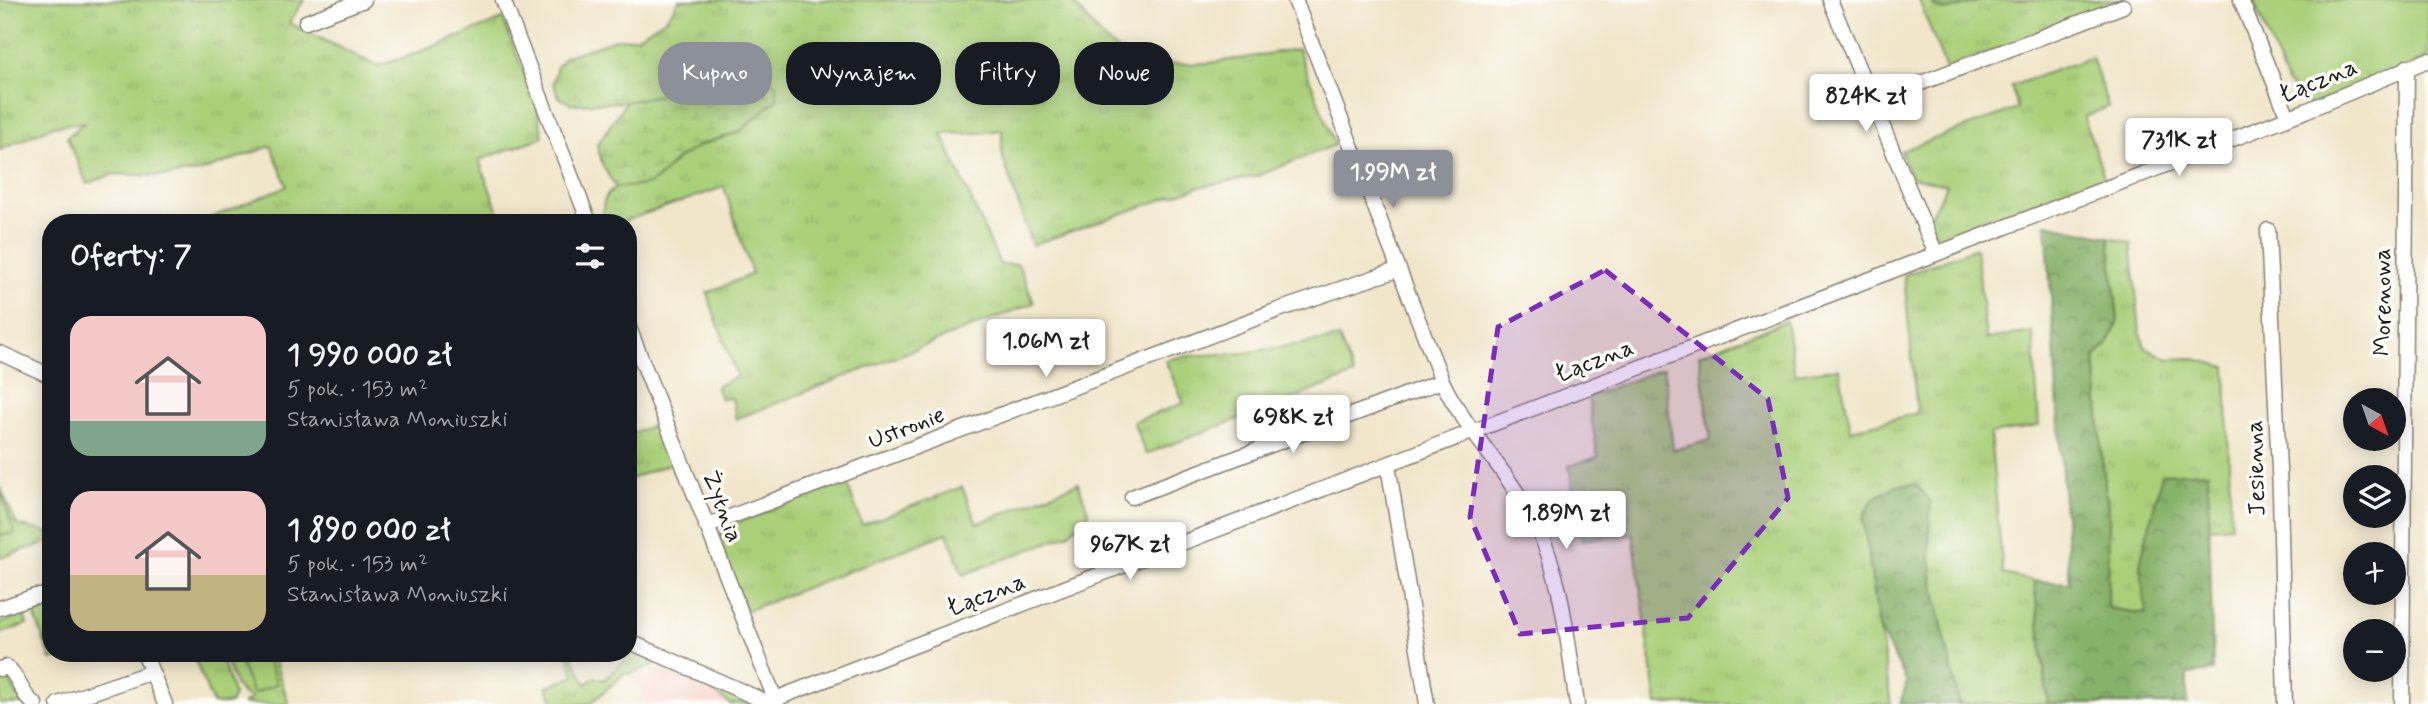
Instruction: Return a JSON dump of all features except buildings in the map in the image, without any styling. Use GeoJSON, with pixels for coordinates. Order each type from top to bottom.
{"type":"FeatureCollection","features":[{"type":"Feature","properties":{"kind":"street"},"geometry":{"type":"LineString","coordinates":[[306,22],[364,0]]}},
{"type":"Feature","properties":{"kind":"street"},"geometry":{"type":"LineString","coordinates":[[503,0],[586,214]]}},
{"type":"Feature","properties":{"kind":"street"},"geometry":{"type":"LineString","coordinates":[[1295,0],[1442,381],[1471,432],[1531,514],[1547,550],[1559,589],[1577,704]]}},
{"type":"Feature","properties":{"kind":"street"},"geometry":{"type":"LineString","coordinates":[[1830,0],[1936,254]]}},
{"type":"Feature","properties":{"kind":"street"},"geometry":{"type":"LineString","coordinates":[[2241,0],[2288,117]]}},
{"type":"Feature","properties":{"kind":"street"},"geometry":{"type":"LineString","coordinates":[[1871,102],[2123,6]]}},
{"type":"Feature","properties":{"kind":"street","name":"Łączna"},"geometry":{"type":"LineString","coordinates":[[776,701],[1936,254],[2428,60]]}},
{"type":"Feature","properties":{"kind":"street","name":"Morenowa"},"geometry":{"type":"LineString","coordinates":[[2402,704],[2407,67]]}},
{"type":"Feature","properties":{"kind":"street","name":"Jesienna"},"geometry":{"type":"LineString","coordinates":[[2268,230],[2280,492],[2285,704]]}},
{"type":"Feature","properties":{"kind":"street","name":"Ustronie"},"geometry":{"type":"LineString","coordinates":[[706,526],[1278,310],[1397,270]]}},
{"type":"Feature","properties":{"kind":"street","name":"Żytnia"},"geometry":{"type":"LineString","coordinates":[[637,348],[776,701]]}},
{"type":"Feature","properties":{"kind":"street"},"geometry":{"type":"LineString","coordinates":[[0,353],[42,372]]}},
{"type":"Feature","properties":{"kind":"street"},"geometry":{"type":"LineString","coordinates":[[1132,497],[1442,381]]}},
{"type":"Feature","properties":{"kind":"street"},"geometry":{"type":"LineString","coordinates":[[1388,465],[1427,704]]}},
{"type":"Feature","properties":{"kind":"street"},"geometry":{"type":"LineString","coordinates":[[0,608],[42,596]]}},
{"type":"Feature","properties":{"kind":"street"},"geometry":{"type":"LineString","coordinates":[[637,645],[764,701],[776,701]]}},
{"type":"Feature","properties":{"kind":"street"},"geometry":{"type":"LineString","coordinates":[[148,662],[165,704]]}},
{"type":"Feature","properties":{"kind":"street"},"geometry":{"type":"LineString","coordinates":[[0,669],[7,667],[14,673],[27,699],[35,704]]}},
{"type":"Feature","properties":{"kind":"street"},"geometry":{"type":"LineString","coordinates":[[58,704],[152,672]]}},
{"type":"Feature","properties":{"kind":"highlighted area"},"geometry":{"type":"Polygon","coordinates":[[[1605,270],[1768,399],[1788,498],[1688,618],[1520,634],[1470,517],[1498,327],[1605,270]]]}},
{"type":"Feature","properties":{"kind":"shaded area"},"geometry":{"type":"Polygon","coordinates":[[[654,669],[712,690],[729,704],[647,704],[634,676],[654,669]]]}},
{"type":"Feature","properties":{"kind":"green space"},"geometry":{"type":"Polygon","coordinates":[[[0,0],[304,0],[289,23],[377,66],[503,19],[537,107],[543,137],[479,160],[499,214],[220,214],[287,186],[271,146],[199,172],[166,176],[113,174],[87,184],[67,137],[85,122],[53,126],[0,150],[0,0]]]}},
{"type":"Feature","properties":{"kind":"green space"},"geometry":{"type":"Polygon","coordinates":[[[679,0],[1070,0],[1107,42],[1074,42],[1074,105],[1174,105],[1174,63],[1204,63],[1298,49],[1335,145],[1257,176],[1198,187],[1032,245],[1002,155],[1002,130],[942,134],[1000,265],[1018,264],[1034,303],[736,419],[732,398],[721,399],[716,386],[737,377],[707,293],[752,274],[724,187],[637,217],[637,214],[603,214],[603,210],[605,199],[614,189],[651,183],[690,151],[739,132],[740,105],[772,105],[772,42],[658,42],[658,95],[626,102],[571,104],[559,97],[553,83],[557,67],[565,57],[612,40],[637,37],[668,17],[679,0]]]}},
{"type":"Feature","properties":{"kind":"green space"},"geometry":{"type":"Polygon","coordinates":[[[1919,0],[1931,0],[1935,6],[1946,11],[1984,0],[2122,0],[1946,69],[1919,0]]]}},
{"type":"Feature","properties":{"kind":"green space"},"geometry":{"type":"Polygon","coordinates":[[[1931,0],[1984,0],[1946,11],[1934,6],[1931,0]]]}},
{"type":"Feature","properties":{"kind":"green space"},"geometry":{"type":"Polygon","coordinates":[[[2253,0],[2428,0],[2428,58],[2310,106],[2287,83],[2253,0]]]}},
{"type":"Feature","properties":{"kind":"green space"},"geometry":{"type":"Polygon","coordinates":[[[2092,57],[2108,107],[2084,117],[2105,180],[1958,240],[1937,239],[1929,217],[1947,185],[1911,177],[1901,151],[2018,108],[2011,86],[2092,57]]]}},
{"type":"Feature","properties":{"kind":"green space"},"geometry":{"type":"Polygon","coordinates":[[[772,82],[777,86],[777,99],[772,103],[772,82]]]}},
{"type":"Feature","properties":{"kind":"green space"},"geometry":{"type":"Polygon","coordinates":[[[658,95],[658,105],[770,105],[739,132],[699,145],[675,161],[649,184],[616,188],[603,166],[597,145],[626,102],[658,95]]]}},
{"type":"Feature","properties":{"kind":"green space"},"geometry":{"type":"Polygon","coordinates":[[[2046,224],[2109,237],[2118,321],[2108,344],[2095,356],[2109,517],[2108,608],[2146,614],[2140,564],[2162,474],[2208,472],[2213,671],[2187,674],[2187,704],[2048,704],[2034,581],[2070,583],[2046,224]]]}},
{"type":"Feature","properties":{"kind":"green space"},"geometry":{"type":"Polygon","coordinates":[[[2109,237],[2131,243],[2140,332],[2145,347],[2168,359],[2192,358],[2226,367],[2231,526],[2208,528],[2208,472],[2140,564],[2146,614],[2107,608],[2109,517],[2095,356],[2108,344],[2118,321],[2109,237]]]}},
{"type":"Feature","properties":{"kind":"green space"},"geometry":{"type":"Polygon","coordinates":[[[1976,248],[1986,339],[2033,332],[2039,426],[1990,434],[2003,574],[2034,581],[2048,704],[1959,704],[1933,578],[1929,527],[1931,502],[1863,517],[1891,704],[1657,704],[1633,534],[1582,540],[1569,466],[1598,457],[1588,397],[1664,368],[1673,450],[1711,440],[1699,355],[1786,321],[1795,374],[1839,368],[1851,430],[1917,413],[1904,275],[1976,248]]]}},
{"type":"Feature","properties":{"kind":"green space"},"geometry":{"type":"Polygon","coordinates":[[[1339,338],[1354,375],[1146,454],[1133,422],[1184,403],[1165,360],[1185,356],[1244,353],[1339,338]]]}},
{"type":"Feature","properties":{"kind":"green space"},"geometry":{"type":"Polygon","coordinates":[[[662,422],[677,461],[637,477],[637,432],[662,422]]]}},
{"type":"Feature","properties":{"kind":"green space"},"geometry":{"type":"Polygon","coordinates":[[[846,481],[862,525],[962,487],[977,524],[1078,483],[1089,514],[1067,535],[963,575],[947,533],[746,611],[717,538],[723,528],[846,481]]]}},
{"type":"Feature","properties":{"kind":"green space"},"geometry":{"type":"Polygon","coordinates":[[[1916,484],[1931,502],[1929,527],[1933,578],[1959,704],[1900,704],[1907,682],[1879,628],[1863,517],[1873,499],[1897,485],[1916,484]]]}},
{"type":"Feature","properties":{"kind":"green space"},"geometry":{"type":"Polygon","coordinates":[[[0,487],[17,525],[42,531],[42,544],[0,558],[0,487]]]}},
{"type":"Feature","properties":{"kind":"green space"},"geometry":{"type":"Polygon","coordinates":[[[1,494],[15,533],[0,535],[1,494]]]}},
{"type":"Feature","properties":{"kind":"green space"},"geometry":{"type":"Polygon","coordinates":[[[42,612],[42,635],[34,613],[42,612]]]}},
{"type":"Feature","properties":{"kind":"green space"},"geometry":{"type":"Polygon","coordinates":[[[24,615],[27,624],[0,634],[0,623],[24,615]]]}},
{"type":"Feature","properties":{"kind":"green space"},"geometry":{"type":"Polygon","coordinates":[[[637,652],[656,661],[654,665],[630,674],[625,673],[590,704],[555,704],[547,687],[575,676],[570,662],[575,662],[586,684],[595,677],[604,680],[623,662],[637,662],[637,652]]]}},
{"type":"Feature","properties":{"kind":"green space"},"geometry":{"type":"Polygon","coordinates":[[[196,662],[223,662],[234,696],[230,704],[213,704],[196,662]]]}},
{"type":"Feature","properties":{"kind":"green space"},"geometry":{"type":"Polygon","coordinates":[[[228,662],[275,662],[289,704],[242,704],[252,699],[240,692],[228,662]]]}},
{"type":"Feature","properties":{"kind":"green space"},"geometry":{"type":"Polygon","coordinates":[[[240,662],[268,662],[277,684],[253,694],[240,662]]]}},
{"type":"Feature","properties":{"kind":"green space"},"geometry":{"type":"Polygon","coordinates":[[[0,674],[6,675],[23,704],[0,704],[0,674]]]}},
{"type":"Feature","properties":{"kind":"green space"},"geometry":{"type":"Polygon","coordinates":[[[713,686],[764,704],[730,704],[712,690],[713,686]]]}}]}
